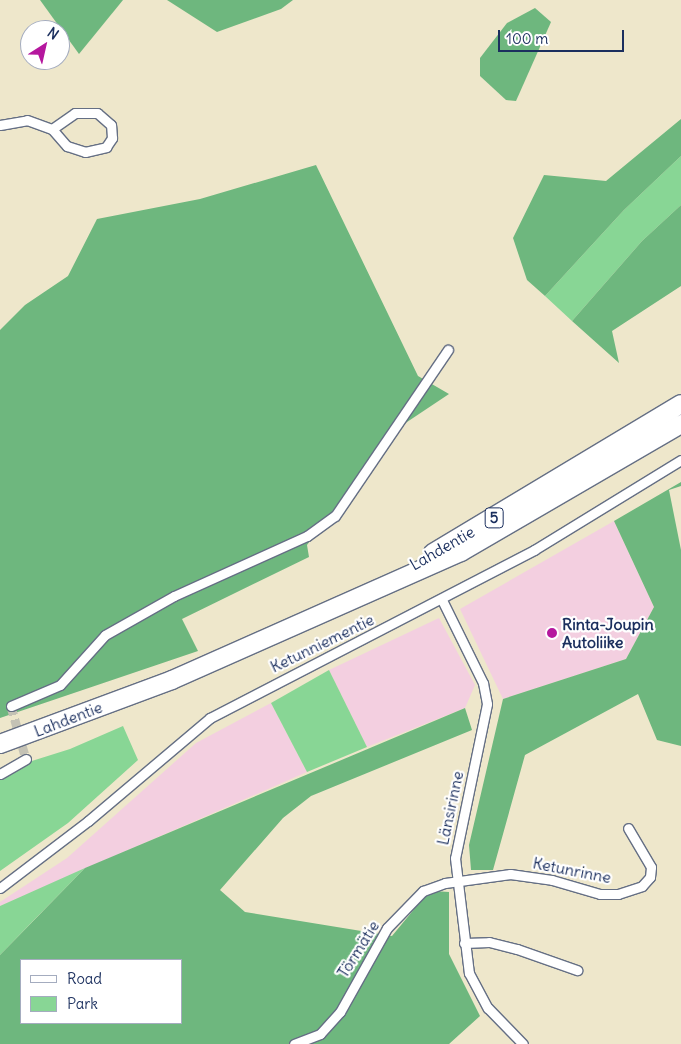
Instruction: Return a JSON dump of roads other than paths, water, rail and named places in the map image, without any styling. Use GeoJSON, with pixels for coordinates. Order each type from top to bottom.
{"type":"FeatureCollection","features":[{"type":"Feature","properties":{"kind":"highway","name":"Lahdentie"},"geometry":{"type":"LineString","coordinates":[[302,624],[454,542],[681,404]]}},
{"type":"Feature","properties":{"kind":"highway","name":"Lahdentie"},"geometry":{"type":"LineString","coordinates":[[0,744],[172,680],[461,552],[681,424]]}},
{"type":"Feature","properties":{"kind":"street"},"geometry":{"type":"LineString","coordinates":[[0,125],[27,120],[52,130],[67,146],[85,152],[106,146],[112,138],[111,125],[97,113],[75,113],[52,130]]}},
{"type":"Feature","properties":{"kind":"street"},"geometry":{"type":"LineString","coordinates":[[11,706],[60,685],[105,635],[174,596],[307,536],[335,516],[448,350]]}},
{"type":"Feature","properties":{"kind":"street","name":"Ketunniementie"},"geometry":{"type":"LineString","coordinates":[[0,888],[88,821],[210,718],[442,600],[618,501],[681,460]]}},
{"type":"Feature","properties":{"kind":"street","name":"Länsirinne"},"geometry":{"type":"LineString","coordinates":[[442,600],[483,683],[487,704],[456,846],[464,943],[469,973],[478,993],[523,1044]]}},
{"type":"Feature","properties":{"kind":"street"},"geometry":{"type":"LineString","coordinates":[[0,774],[26,760]]}},
{"type":"Feature","properties":{"kind":"street","name":"Ketunrinne"},"geometry":{"type":"LineString","coordinates":[[458,881],[528,876],[600,894],[618,894],[642,886],[650,877],[651,868],[628,828]]}},
{"type":"Feature","properties":{"kind":"street","name":"Törmätie"},"geometry":{"type":"LineString","coordinates":[[294,1044],[320,1034],[340,1012],[387,928],[410,903],[435,885],[458,881]]}},
{"type":"Feature","properties":{"kind":"street"},"geometry":{"type":"LineString","coordinates":[[464,943],[489,942],[517,949],[577,970]]}},
{"type":"Feature","properties":{"kind":"tunnel"},"geometry":{"type":"LineString","coordinates":[[11,706],[26,759]]}},
{"type":"Feature","properties":{"kind":"place","name":"Rinta-Joupin Autoliike"},"geometry":{"type":"Point","coordinates":[552,633]}}]}
